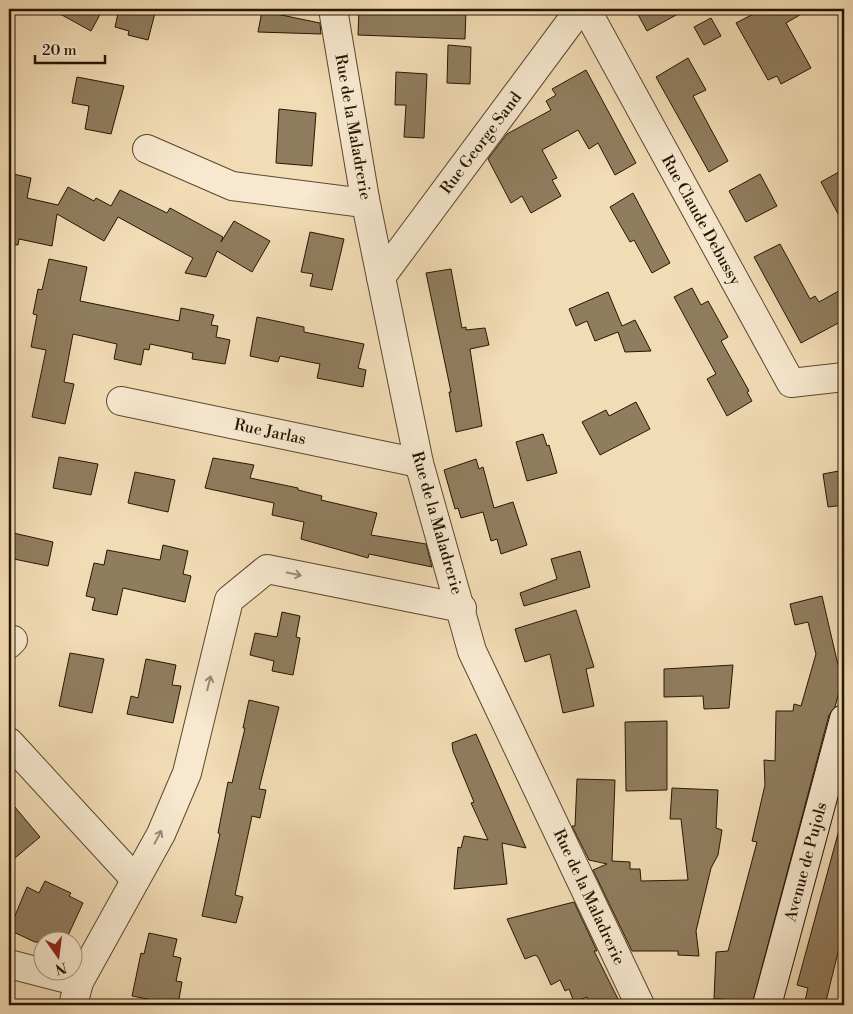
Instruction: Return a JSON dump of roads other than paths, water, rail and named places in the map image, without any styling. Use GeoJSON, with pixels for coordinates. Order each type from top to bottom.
{"type":"FeatureCollection","features":[{"type":"Feature","properties":{"kind":"street","name":"Rue de la Maladrerie"},"geometry":{"type":"LineString","coordinates":[[333,9],[365,199],[419,463],[462,608],[472,651],[640,1005]]}},
{"type":"Feature","properties":{"kind":"street","name":"Rue George Sand"},"geometry":{"type":"LineString","coordinates":[[381,277],[580,9]]}},
{"type":"Feature","properties":{"kind":"street","name":"Rue Claude Debussy"},"geometry":{"type":"LineString","coordinates":[[586,9],[791,383],[844,378]]}},
{"type":"Feature","properties":{"kind":"street"},"geometry":{"type":"LineString","coordinates":[[147,149],[232,186],[356,202],[365,199]]}},
{"type":"Feature","properties":{"kind":"street","name":"Rue Jarlas"},"geometry":{"type":"LineString","coordinates":[[121,401],[419,463]]}},
{"type":"Feature","properties":{"kind":"street"},"geometry":{"type":"LineString","coordinates":[[9,964],[76,994],[160,834],[186,773],[229,600],[267,569],[462,608]]}},
{"type":"Feature","properties":{"kind":"street","name":"Avenue de Pujols"},"geometry":{"type":"LineString","coordinates":[[767,1005],[844,719]]}},
{"type":"Feature","properties":{"kind":"street"},"geometry":{"type":"LineString","coordinates":[[9,742],[135,879]]}}]}
